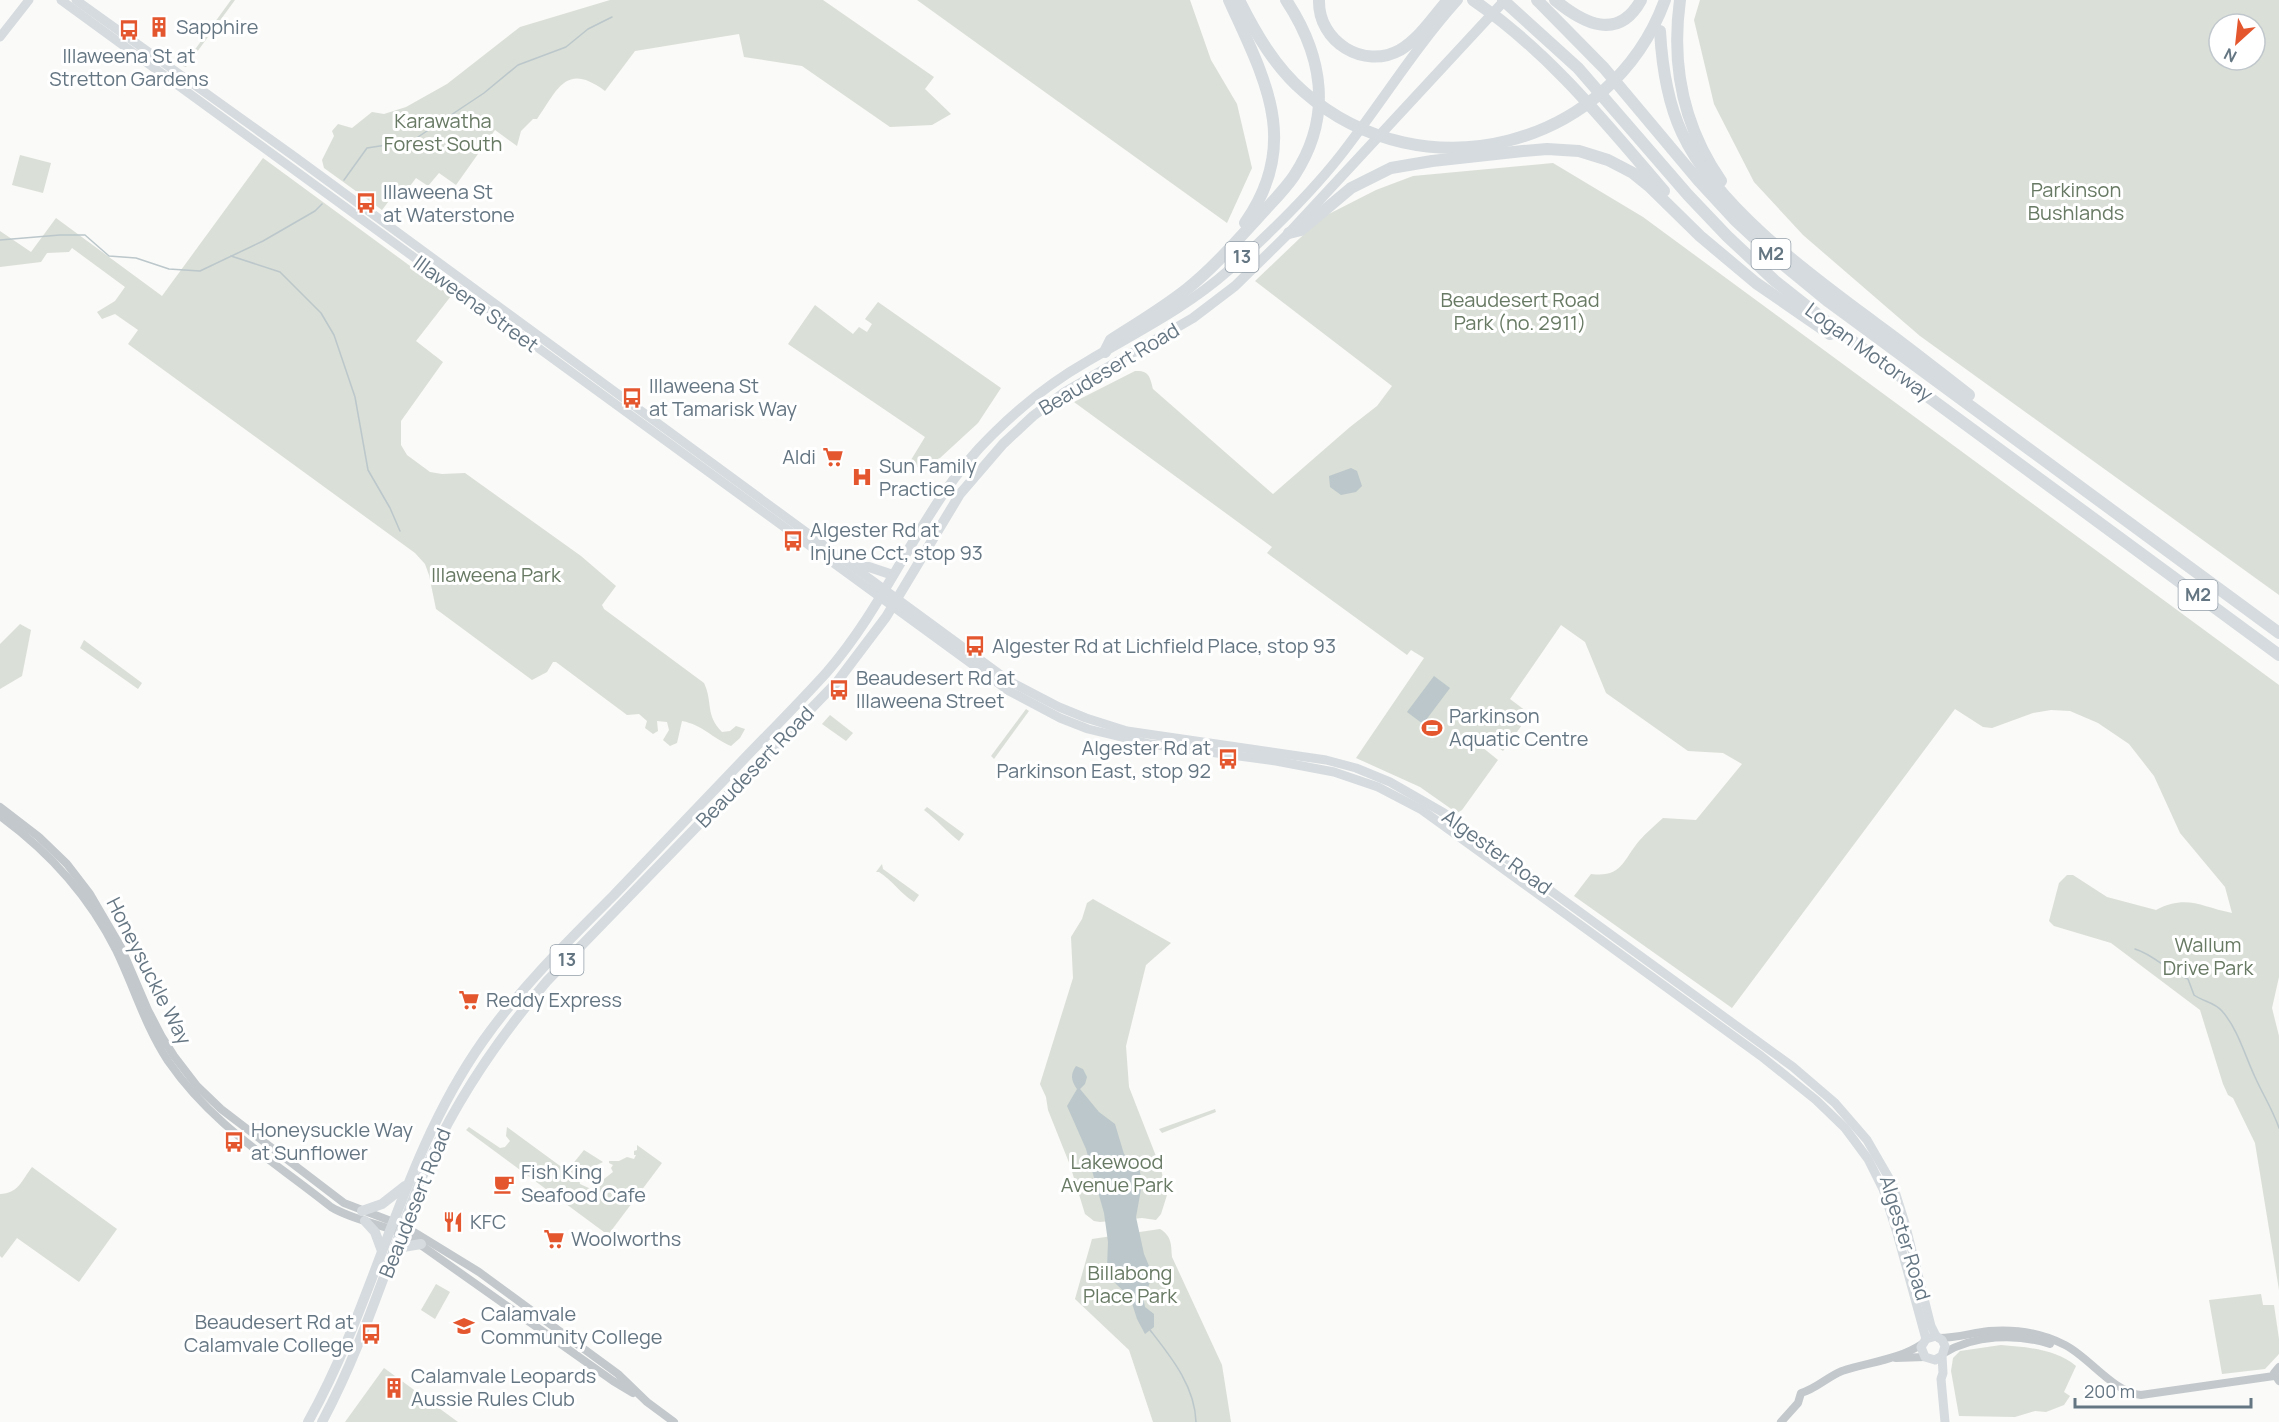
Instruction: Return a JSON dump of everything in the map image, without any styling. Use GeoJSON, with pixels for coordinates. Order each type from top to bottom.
{"type":"FeatureCollection","features":[{"type":"Feature","properties":{"kind":"highway"},"geometry":{"type":"LineString","coordinates":[[1229,0],[1270,97],[1275,135],[1273,158],[1264,189],[1229,249]]}},
{"type":"Feature","properties":{"kind":"highway"},"geometry":{"type":"LineString","coordinates":[[1239,0],[1273,59],[1304,92],[1340,118],[1389,139],[1434,147],[1486,146],[1532,134],[1576,112],[1625,70],[1651,32],[1665,0]]}},
{"type":"Feature","properties":{"kind":"highway"},"geometry":{"type":"LineString","coordinates":[[1245,0],[1247,16]]}},
{"type":"Feature","properties":{"kind":"highway"},"geometry":{"type":"LineString","coordinates":[[1105,352],[1111,340],[1187,290],[1229,249],[1293,177],[1308,150],[1318,114],[1319,90],[1315,58],[1310,42],[1286,0]]}},
{"type":"Feature","properties":{"kind":"highway"},"geometry":{"type":"LineString","coordinates":[[1319,0],[1323,22],[1333,38],[1348,51],[1357,55],[1375,57],[1391,54],[1401,49],[1417,37],[1447,5]]}},
{"type":"Feature","properties":{"kind":"highway","name":"Beaudesert Road"},"geometry":{"type":"LineString","coordinates":[[322,1422],[363,1336],[395,1251],[397,1227],[406,1185],[428,1135],[450,1094],[481,1045],[512,1003],[550,960],[816,684],[846,648],[883,593],[939,498],[983,444],[1034,397],[1071,371],[1173,313],[1231,268],[1312,189],[1356,135],[1447,5],[1458,0]]}},
{"type":"Feature","properties":{"kind":"highway"},"geometry":{"type":"LineString","coordinates":[[1473,0],[1520,36],[1579,92],[1708,242]]}},
{"type":"Feature","properties":{"kind":"highway","name":"Beaudesert Road"},"geometry":{"type":"LineString","coordinates":[[308,1422],[348,1341],[382,1251],[397,1227],[451,1116],[506,1030],[547,981],[824,697],[865,648],[960,494],[977,472],[1018,429],[1065,392],[1172,331],[1214,303],[1255,268],[1505,0]]}},
{"type":"Feature","properties":{"kind":"highway","name":"Logan Motorway"},"geometry":{"type":"LineString","coordinates":[[1505,0],[1578,68],[1688,195],[1727,236],[1801,302],[2279,655]]}},
{"type":"Feature","properties":{"kind":"highway","name":"Logan Motorway"},"geometry":{"type":"LineString","coordinates":[[1537,0],[1604,68],[1698,180],[1757,242],[1829,302],[2279,633]]}},
{"type":"Feature","properties":{"kind":"highway"},"geometry":{"type":"LineString","coordinates":[[1555,0],[1578,18],[1599,24],[1613,23],[1626,17],[1641,0]]}},
{"type":"Feature","properties":{"kind":"highway"},"geometry":{"type":"LineString","coordinates":[[1680,0],[1677,60],[1680,84],[1689,118],[1709,162],[1747,212],[1750,220]]}},
{"type":"Feature","properties":{"kind":"highway"},"geometry":{"type":"LineString","coordinates":[[1660,31],[1667,88],[1681,132],[1706,173],[1750,220],[1823,284],[2017,431],[2030,449]]}},
{"type":"Feature","properties":{"kind":"highway"},"geometry":{"type":"LineString","coordinates":[[1289,233],[1301,230],[1356,184],[1391,168],[1486,155],[1565,149],[1593,154],[1633,173],[1700,236],[1756,283],[1789,307],[1830,334],[1858,344]]}},
{"type":"Feature","properties":{"kind":"highway"},"geometry":{"type":"LineString","coordinates":[[855,567],[868,567],[893,575]]}},
{"type":"Feature","properties":{"kind":"highway"},"geometry":{"type":"LineString","coordinates":[[382,1251],[375,1232],[364,1216],[406,1185]]}},
{"type":"Feature","properties":{"kind":"highway"},"geometry":{"type":"LineString","coordinates":[[395,1251],[421,1244]]}},
{"type":"Feature","properties":{"kind":"main road"},"geometry":{"type":"LineString","coordinates":[[2,34],[21,0]]}},
{"type":"Feature","properties":{"kind":"main road"},"geometry":{"type":"LineString","coordinates":[[2,34],[29,0]]}},
{"type":"Feature","properties":{"kind":"main road","name":"Illaweena Street"},"geometry":{"type":"LineString","coordinates":[[61,0],[261,133],[728,481],[855,567],[883,593]]}},
{"type":"Feature","properties":{"kind":"main road","name":"Illaweena Street"},"geometry":{"type":"LineString","coordinates":[[76,0],[260,145],[895,602]]}},
{"type":"Feature","properties":{"kind":"main road"},"geometry":{"type":"LineString","coordinates":[[260,145],[261,133]]}},
{"type":"Feature","properties":{"kind":"main road","name":"Algester Road"},"geometry":{"type":"LineString","coordinates":[[895,602],[1010,681],[1049,703],[1086,718],[1127,731],[1326,760],[1356,768],[1405,789],[1462,826],[1794,1067],[1848,1116],[1868,1140],[1893,1185],[1931,1326],[1937,1337]]}},
{"type":"Feature","properties":{"kind":"main road","name":"Algester Road"},"geometry":{"type":"LineString","coordinates":[[895,602],[1009,691],[1069,722],[1126,740],[1334,772],[1358,779],[1397,796],[1457,835],[1761,1056],[1816,1100],[1845,1128],[1868,1159],[1883,1190],[1897,1233],[1924,1341]]}},
{"type":"Feature","properties":{"kind":"main road"},"geometry":{"type":"LineString","coordinates":[[1457,835],[1462,826]]}},
{"type":"Feature","properties":{"kind":"main road"},"geometry":{"type":"LineString","coordinates":[[1941,1379],[1922,1351],[1924,1341],[1937,1337],[1944,1343],[1941,1379],[1944,1422]]}},
{"type":"Feature","properties":{"kind":"main road"},"geometry":{"type":"LineString","coordinates":[[1928,1358],[1943,1355]]}},
{"type":"Feature","properties":{"kind":"street","name":"Honeysuckle Way"},"geometry":{"type":"LineString","coordinates":[[0,807],[39,837],[67,864],[90,894],[121,947],[162,1038],[197,1086],[246,1130],[364,1216]]}},
{"type":"Feature","properties":{"kind":"street","name":"Honeysuckle Way"},"geometry":{"type":"LineString","coordinates":[[0,816],[35,844],[74,884],[116,949],[136,1001],[157,1042],[197,1098],[225,1127],[331,1207],[344,1214],[364,1216],[397,1227]]}},
{"type":"Feature","properties":{"kind":"street"},"geometry":{"type":"LineString","coordinates":[[397,1227],[612,1382],[647,1402],[674,1422]]}},
{"type":"Feature","properties":{"kind":"street"},"geometry":{"type":"LineString","coordinates":[[397,1227],[467,1264],[618,1374],[647,1402]]}},
{"type":"Feature","properties":{"kind":"street"},"geometry":{"type":"LineString","coordinates":[[1937,1337],[1952,1338],[1988,1331],[2030,1333],[2067,1346],[2125,1390],[2141,1395],[2277,1379],[2275,1371],[2279,1367]]}},
{"type":"Feature","properties":{"kind":"street"},"geometry":{"type":"LineString","coordinates":[[1943,1355],[1965,1343],[2001,1337],[2045,1343],[2080,1357]]}},
{"type":"Feature","properties":{"kind":"street"},"geometry":{"type":"LineString","coordinates":[[1896,1358],[1924,1341]]}},
{"type":"Feature","properties":{"kind":"street"},"geometry":{"type":"LineString","coordinates":[[1781,1422],[1798,1403],[1801,1393],[1812,1390],[1826,1379],[1843,1371],[1896,1358],[1928,1358]]}},
{"type":"Feature","properties":{"kind":"green space"},"geometry":{"type":"Polygon","coordinates":[[[231,0],[235,0],[186,67],[183,66],[231,0]]]}},
{"type":"Feature","properties":{"kind":"green space","name":"Karawatha Forest South"},"geometry":{"type":"Polygon","coordinates":[[[610,0],[823,0],[934,77],[925,89],[951,114],[932,125],[890,127],[802,66],[744,57],[739,34],[635,51],[605,91],[581,79],[572,79],[557,89],[537,119],[533,119],[521,131],[517,146],[495,130],[456,185],[439,173],[428,186],[416,178],[407,190],[398,189],[382,210],[324,168],[322,160],[334,136],[332,131],[338,124],[352,128],[372,112],[384,114],[406,107],[447,84],[520,27],[610,0]]]}},
{"type":"Feature","properties":{"kind":"green space"},"geometry":{"type":"Polygon","coordinates":[[[917,0],[1190,0],[1211,60],[1237,104],[1252,168],[1227,223],[917,0]]]}},
{"type":"Feature","properties":{"kind":"green space","name":"Parkinson Bushlands"},"geometry":{"type":"Polygon","coordinates":[[[1700,0],[2279,0],[2279,595],[1920,336],[1803,235],[1754,182],[1714,104],[1694,20],[1700,0]]]}},
{"type":"Feature","properties":{"kind":"green space"},"geometry":{"type":"Polygon","coordinates":[[[20,155],[51,163],[43,193],[12,185],[20,155]]]}},
{"type":"Feature","properties":{"kind":"green space","name":"Illaweena Park"},"geometry":{"type":"Polygon","coordinates":[[[263,158],[451,296],[416,341],[443,362],[401,421],[401,445],[407,455],[430,472],[465,473],[581,556],[616,586],[602,605],[604,609],[704,683],[713,720],[722,732],[730,731],[736,726],[745,729],[740,738],[731,746],[696,725],[682,721],[677,743],[670,746],[663,740],[669,730],[667,722],[657,721],[658,731],[653,734],[645,728],[647,721],[639,714],[627,715],[556,662],[553,662],[547,672],[532,680],[436,609],[425,564],[415,553],[128,344],[138,330],[115,314],[102,319],[97,312],[115,301],[125,287],[72,248],[69,252],[47,253],[41,262],[0,267],[0,231],[31,252],[56,218],[162,296],[263,158]]]}},
{"type":"Feature","properties":{"kind":"green space"},"geometry":{"type":"Polygon","coordinates":[[[1553,163],[1643,217],[2279,685],[2279,977],[2272,1008],[2279,1036],[2279,1290],[2255,1143],[2233,1098],[2228,1095],[2223,1084],[2200,1010],[2111,943],[2054,926],[2049,921],[2059,883],[2067,875],[2073,875],[2107,897],[2156,910],[2167,905],[2185,902],[2232,913],[2225,887],[2180,833],[2154,776],[2129,744],[2098,723],[2070,711],[2051,710],[2033,713],[1992,728],[1983,727],[1955,709],[1732,1008],[1574,896],[1591,874],[1609,873],[1621,866],[1639,841],[1663,818],[1696,820],[1742,764],[1723,753],[1688,751],[1606,693],[1585,642],[1561,625],[1510,699],[1530,714],[1503,751],[1483,737],[1477,743],[1498,760],[1462,810],[1457,813],[1420,787],[1356,758],[1424,658],[1411,650],[1407,655],[1267,553],[1272,547],[1074,402],[1135,371],[1146,373],[1153,389],[1273,494],[1377,406],[1392,386],[1255,281],[1321,218],[1376,190],[1413,176],[1553,163]]]}},
{"type":"Feature","properties":{"kind":"green space"},"geometry":{"type":"Polygon","coordinates":[[[878,302],[1001,388],[978,423],[940,458],[903,473],[925,437],[788,344],[815,305],[853,334],[859,327],[867,332],[872,324],[865,319],[878,302]]]}},
{"type":"Feature","properties":{"kind":"green space"},"geometry":{"type":"Polygon","coordinates":[[[20,624],[31,630],[22,676],[0,689],[0,644],[20,624]]]}},
{"type":"Feature","properties":{"kind":"green space"},"geometry":{"type":"Polygon","coordinates":[[[84,640],[142,683],[138,689],[80,648],[84,640]]]}},
{"type":"Feature","properties":{"kind":"green space"},"geometry":{"type":"Polygon","coordinates":[[[1026,709],[1029,711],[994,759],[991,756],[1026,709]]]}},
{"type":"Feature","properties":{"kind":"green space"},"geometry":{"type":"Polygon","coordinates":[[[830,715],[853,733],[846,741],[822,724],[830,715]]]}},
{"type":"Feature","properties":{"kind":"green space"},"geometry":{"type":"Polygon","coordinates":[[[927,807],[964,834],[959,841],[924,810],[927,807]]]}},
{"type":"Feature","properties":{"kind":"green space"},"geometry":{"type":"Polygon","coordinates":[[[882,864],[883,869],[919,895],[914,902],[879,872],[876,872],[882,864]]]}},
{"type":"Feature","properties":{"kind":"green space","name":"Lakewood Avenue Park"},"geometry":{"type":"Polygon","coordinates":[[[1093,899],[1171,943],[1146,965],[1126,1046],[1129,1087],[1161,1169],[1167,1195],[1161,1214],[1156,1220],[1142,1218],[1100,1222],[1094,1221],[1085,1214],[1070,1165],[1040,1084],[1073,978],[1071,937],[1082,919],[1087,903],[1093,899]]]}},
{"type":"Feature","properties":{"kind":"green space"},"geometry":{"type":"Polygon","coordinates":[[[1215,1109],[1216,1112],[1162,1133],[1159,1129],[1215,1109]]]}},
{"type":"Feature","properties":{"kind":"green space"},"geometry":{"type":"Polygon","coordinates":[[[469,1127],[500,1148],[505,1147],[510,1141],[506,1136],[507,1127],[567,1171],[584,1150],[603,1162],[595,1166],[592,1173],[579,1179],[580,1184],[591,1189],[601,1184],[613,1172],[611,1168],[613,1165],[609,1161],[619,1161],[627,1157],[634,1159],[637,1145],[662,1163],[608,1235],[466,1130],[469,1127]]]}},
{"type":"Feature","properties":{"kind":"green space"},"geometry":{"type":"Polygon","coordinates":[[[32,1167],[117,1229],[79,1282],[17,1238],[2,1258],[0,1256],[0,1194],[15,1189],[32,1167]]]}},
{"type":"Feature","properties":{"kind":"green space","name":"Billabong Place Park"},"geometry":{"type":"Polygon","coordinates":[[[1160,1229],[1169,1238],[1172,1257],[1222,1365],[1231,1422],[1153,1422],[1129,1350],[1075,1299],[1092,1239],[1160,1229]]]}},
{"type":"Feature","properties":{"kind":"green space"},"geometry":{"type":"Polygon","coordinates":[[[436,1284],[450,1292],[435,1319],[421,1310],[436,1284]]]}},
{"type":"Feature","properties":{"kind":"green space"},"geometry":{"type":"Polygon","coordinates":[[[2261,1294],[2263,1305],[2274,1305],[2279,1354],[2265,1369],[2222,1374],[2209,1300],[2261,1294]]]}},
{"type":"Feature","properties":{"kind":"green space"},"geometry":{"type":"Polygon","coordinates":[[[2001,1345],[2050,1352],[2076,1366],[2064,1392],[2070,1396],[2064,1405],[2046,1412],[2035,1411],[2015,1417],[1959,1416],[1951,1371],[1953,1358],[1960,1351],[2001,1345]]]}},
{"type":"Feature","properties":{"kind":"green space"},"geometry":{"type":"Polygon","coordinates":[[[384,1368],[458,1422],[345,1422],[384,1368]]]}},
{"type":"Feature","properties":{"kind":"shaded area"},"geometry":{"type":"Polygon","coordinates":[[[1351,468],[1357,471],[1362,486],[1356,492],[1341,495],[1330,487],[1329,476],[1351,468]]]}},
{"type":"Feature","properties":{"kind":"shaded area"},"geometry":{"type":"Polygon","coordinates":[[[1434,676],[1450,688],[1423,724],[1407,712],[1434,676]]]}},
{"type":"Feature","properties":{"kind":"shaded area"},"geometry":{"type":"Polygon","coordinates":[[[1076,1066],[1083,1069],[1087,1077],[1080,1089],[1099,1112],[1115,1124],[1124,1154],[1139,1166],[1142,1184],[1136,1217],[1144,1254],[1152,1273],[1143,1297],[1145,1307],[1154,1314],[1154,1327],[1145,1334],[1130,1297],[1116,1284],[1107,1268],[1108,1242],[1104,1213],[1086,1149],[1067,1106],[1077,1089],[1072,1078],[1076,1066]]]}},
{"type":"Feature","properties":{"kind":"waterway"},"geometry":{"type":"LineString","coordinates":[[344,180],[367,148],[412,141],[484,93],[518,65],[566,47],[588,29],[612,17]]}},
{"type":"Feature","properties":{"kind":"waterway"},"geometry":{"type":"LineString","coordinates":[[0,240],[85,235],[109,256],[136,258],[169,269],[200,271],[263,241],[315,211],[322,204]]}},
{"type":"Feature","properties":{"kind":"waterway"},"geometry":{"type":"LineString","coordinates":[[231,256],[280,272],[321,313],[334,335],[355,397],[368,470],[390,508],[400,531]]}},
{"type":"Feature","properties":{"kind":"waterway"},"geometry":{"type":"LineString","coordinates":[[2135,949],[2188,979],[2194,995],[2216,1006],[2228,1018],[2279,1128]]}},
{"type":"Feature","properties":{"kind":"waterway"},"geometry":{"type":"LineString","coordinates":[[1150,1330],[1174,1361],[1187,1384],[1195,1409],[1196,1422]]}},
{"type":"Feature","properties":{"kind":"place","name":"Sapphire"},"geometry":{"type":"Point","coordinates":[159,27]}},
{"type":"Feature","properties":{"kind":"place","name":"Illaweena St at Stretton Gardens"},"geometry":{"type":"Point","coordinates":[129,30]}},
{"type":"Feature","properties":{"kind":"place","name":"Illaweena St at Waterstone"},"geometry":{"type":"Point","coordinates":[366,203]}},
{"type":"Feature","properties":{"kind":"place","name":"Illaweena St at Tamarisk Way"},"geometry":{"type":"Point","coordinates":[632,398]}},
{"type":"Feature","properties":{"kind":"place","name":"Aldi"},"geometry":{"type":"Point","coordinates":[833,457]}},
{"type":"Feature","properties":{"kind":"place","name":"Sun Family Practice"},"geometry":{"type":"Point","coordinates":[862,477]}},
{"type":"Feature","properties":{"kind":"place","name":"Algester Rd at Injune Cct, stop 93"},"geometry":{"type":"Point","coordinates":[793,541]}},
{"type":"Feature","properties":{"kind":"place","name":"Algester Rd at Lichfield Place, stop 93"},"geometry":{"type":"Point","coordinates":[975,646]}},
{"type":"Feature","properties":{"kind":"place","name":"Beaudesert Rd at Illaweena Street"},"geometry":{"type":"Point","coordinates":[839,690]}},
{"type":"Feature","properties":{"kind":"place","name":"Parkinson Aquatic Centre"},"geometry":{"type":"Point","coordinates":[1432,728]}},
{"type":"Feature","properties":{"kind":"place","name":"Algester Rd at Parkinson East, stop 92"},"geometry":{"type":"Point","coordinates":[1228,759]}},
{"type":"Feature","properties":{"kind":"place","name":"Reddy Express"},"geometry":{"type":"Point","coordinates":[469,1000]}},
{"type":"Feature","properties":{"kind":"place","name":"Honeysuckle Way at Sunflower"},"geometry":{"type":"Point","coordinates":[234,1142]}},
{"type":"Feature","properties":{"kind":"place","name":"Fish King Seafood Cafe"},"geometry":{"type":"Point","coordinates":[504,1184]}},
{"type":"Feature","properties":{"kind":"place","name":"KFC"},"geometry":{"type":"Point","coordinates":[453,1222]}},
{"type":"Feature","properties":{"kind":"place","name":"Woolworths"},"geometry":{"type":"Point","coordinates":[554,1239]}},
{"type":"Feature","properties":{"kind":"place","name":"Calamvale Community College"},"geometry":{"type":"Point","coordinates":[464,1326]}},
{"type":"Feature","properties":{"kind":"place","name":"Beaudesert Rd at Calamvale College"},"geometry":{"type":"Point","coordinates":[371,1334]}},
{"type":"Feature","properties":{"kind":"place","name":"Calamvale Leopards Aussie Rules Club"},"geometry":{"type":"Point","coordinates":[394,1388]}},
{"type":"Feature","properties":{"kind":"park label","name":"Beaudesert Road Park (no. 2911)"},"geometry":{"type":"Point","coordinates":[1520,312]}},
{"type":"Feature","properties":{"kind":"park label","name":"Wallum Drive Park"},"geometry":{"type":"Point","coordinates":[2208,956]}}]}
